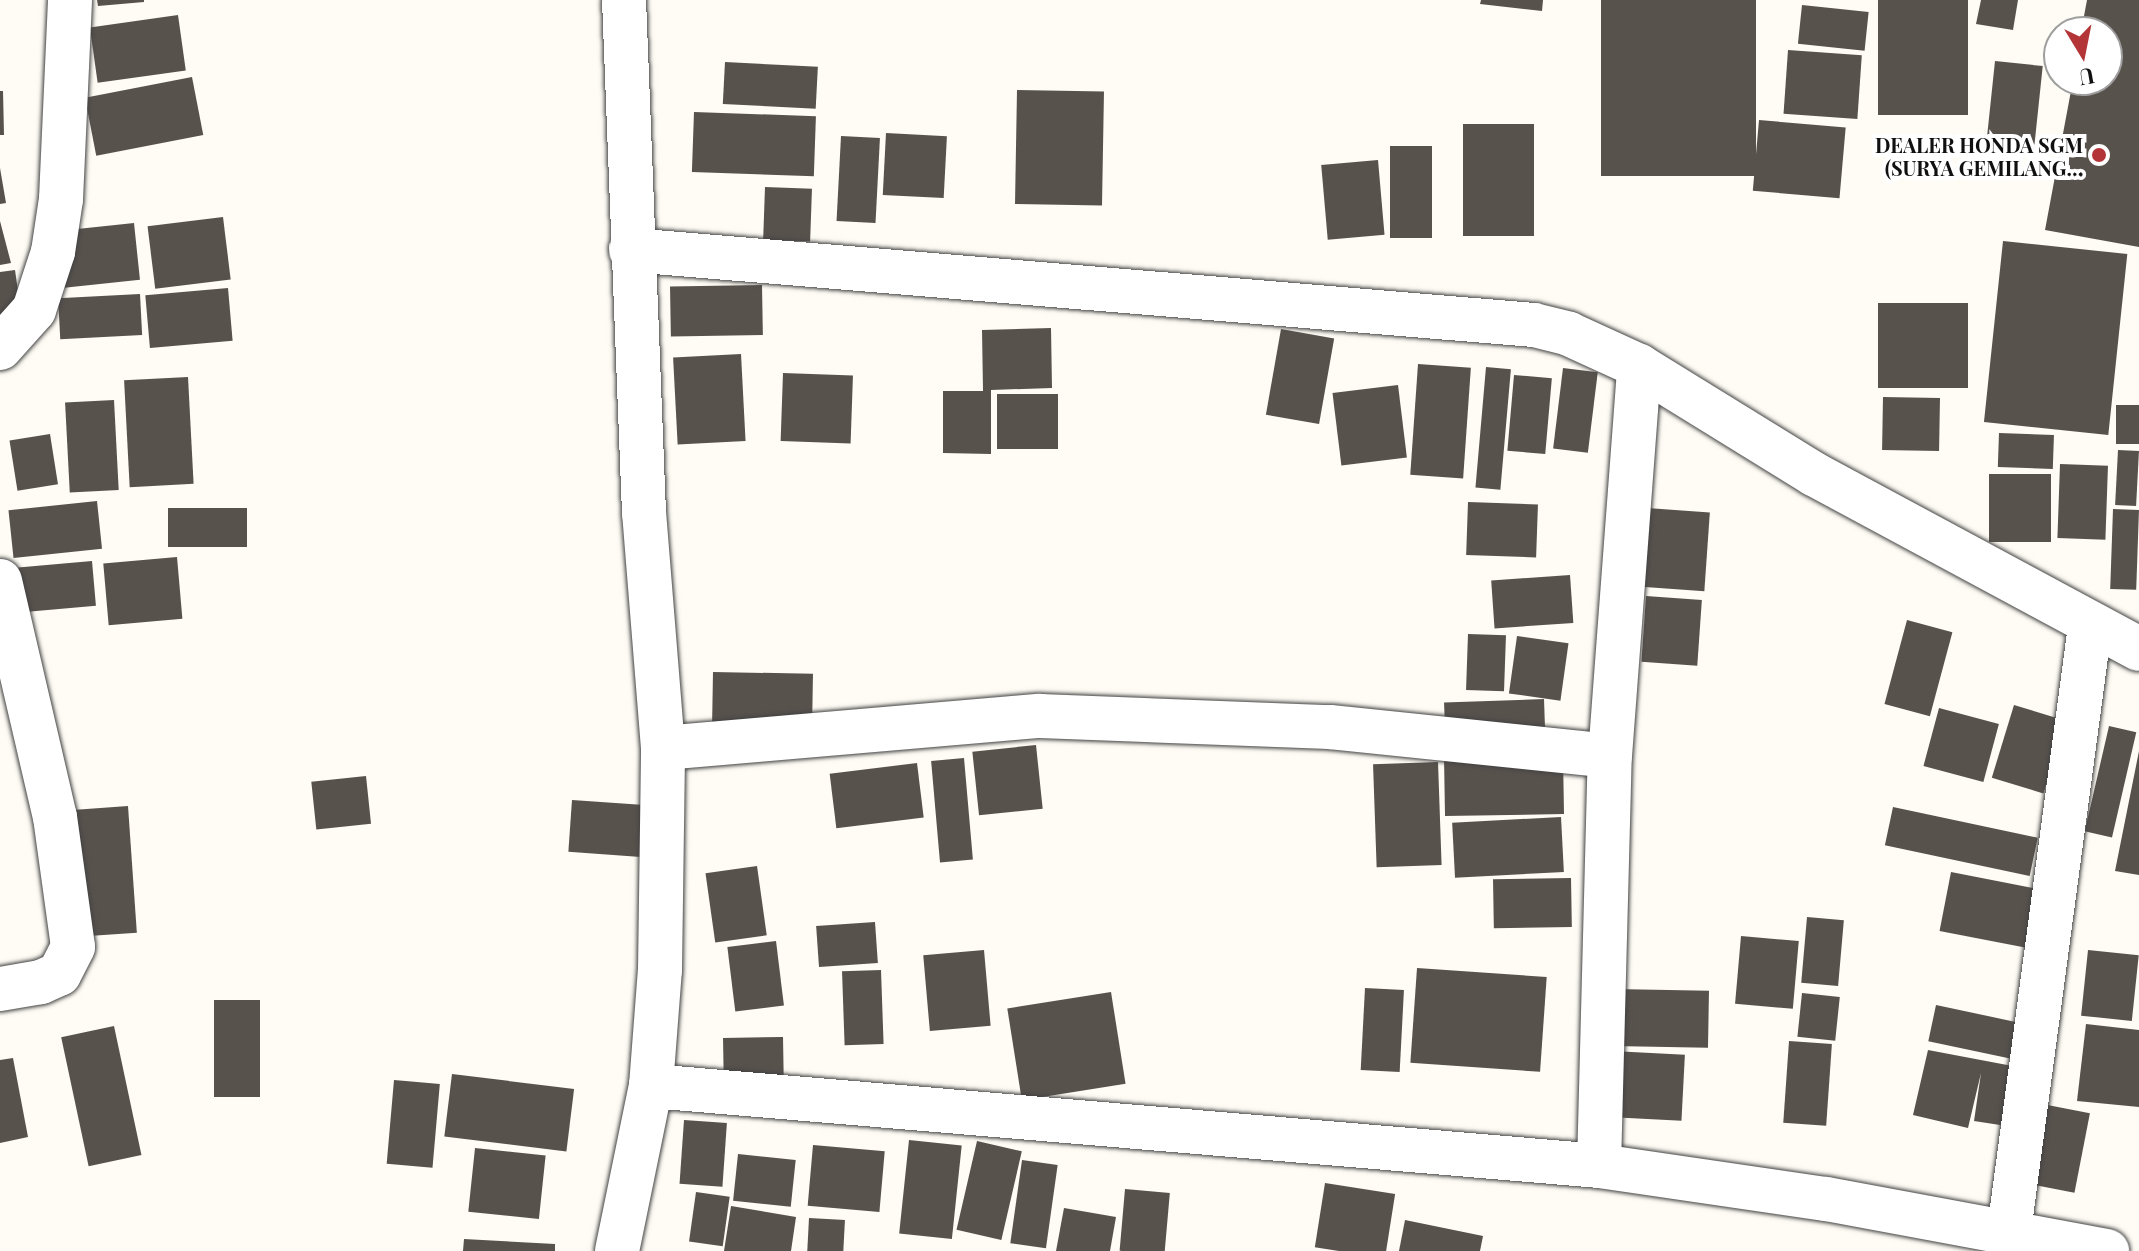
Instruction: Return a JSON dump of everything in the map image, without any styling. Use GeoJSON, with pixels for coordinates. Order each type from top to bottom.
{"type":"FeatureCollection","features":[{"type":"Feature","properties":{"kind":"street"},"geometry":{"type":"LineString","coordinates":[[0,348],[34,310],[53,252],[61,199],[70,0]]}},
{"type":"Feature","properties":{"kind":"street"},"geometry":{"type":"LineString","coordinates":[[617,1251],[651,1086],[660,970],[663,748],[644,513],[631,250],[624,0]]}},
{"type":"Feature","properties":{"kind":"street"},"geometry":{"type":"LineString","coordinates":[[631,250],[1534,325],[1598,344],[1814,474],[2090,626],[2139,649]]}},
{"type":"Feature","properties":{"kind":"street"},"geometry":{"type":"LineString","coordinates":[[1599,1166],[1610,756],[1639,366]]}},
{"type":"Feature","properties":{"kind":"street"},"geometry":{"type":"LineString","coordinates":[[0,581],[55,817],[73,947],[59,974],[41,982],[0,989]]}},
{"type":"Feature","properties":{"kind":"street"},"geometry":{"type":"LineString","coordinates":[[2009,1231],[2090,626]]}},
{"type":"Feature","properties":{"kind":"street"},"geometry":{"type":"LineString","coordinates":[[663,748],[1040,716],[1330,727],[1610,756]]}},
{"type":"Feature","properties":{"kind":"street"},"geometry":{"type":"LineString","coordinates":[[651,1086],[1599,1166],[2009,1231],[2107,1251]]}},
{"type":"Feature","properties":{"kind":"building"},"geometry":{"type":"Polygon","coordinates":[[[97,0],[144,0],[144,2],[98,6],[97,0]]]}},
{"type":"Feature","properties":{"kind":"building"},"geometry":{"type":"Polygon","coordinates":[[[1481,0],[1543,0],[1542,11],[1480,4],[1481,0]]]}},
{"type":"Feature","properties":{"kind":"building"},"geometry":{"type":"Polygon","coordinates":[[[1601,0],[1756,0],[1756,176],[1601,176],[1601,0]]]}},
{"type":"Feature","properties":{"kind":"building"},"geometry":{"type":"Polygon","coordinates":[[[1878,0],[1968,0],[1968,115],[1878,115],[1878,0]]]}},
{"type":"Feature","properties":{"kind":"building"},"geometry":{"type":"Polygon","coordinates":[[[1981,0],[2018,0],[2013,30],[1976,24],[1981,0]]]}},
{"type":"Feature","properties":{"kind":"building","name":"DEALER HONDA SGM (SURYA GEMILANG…"},"geometry":{"type":"Polygon","coordinates":[[[2087,0],[2139,0],[2139,247],[2045,230],[2070,96],[2123,96],[2123,16],[2084,16],[2087,0]]]}},
{"type":"Feature","properties":{"kind":"building"},"geometry":{"type":"Polygon","coordinates":[[[1802,5],[1869,12],[1865,51],[1798,44],[1802,5]]]}},
{"type":"Feature","properties":{"kind":"building"},"geometry":{"type":"Polygon","coordinates":[[[178,15],[186,70],[98,83],[90,27],[178,15]]]}},
{"type":"Feature","properties":{"kind":"building"},"geometry":{"type":"Polygon","coordinates":[[[1788,50],[1862,55],[1857,119],[1784,114],[1788,50]]]}},
{"type":"Feature","properties":{"kind":"building"},"geometry":{"type":"Polygon","coordinates":[[[1995,61],[2043,66],[2034,145],[1987,140],[1995,61]]]}},
{"type":"Feature","properties":{"kind":"building"},"geometry":{"type":"Polygon","coordinates":[[[725,62],[818,67],[816,109],[723,104],[725,62]]]}},
{"type":"Feature","properties":{"kind":"building"},"geometry":{"type":"Polygon","coordinates":[[[192,77],[203,135],[96,156],[85,98],[192,77]]]}},
{"type":"Feature","properties":{"kind":"building"},"geometry":{"type":"Polygon","coordinates":[[[1017,90],[1104,92],[1102,206],[1015,204],[1017,90]]]}},
{"type":"Feature","properties":{"kind":"building"},"geometry":{"type":"Polygon","coordinates":[[[0,91],[3,91],[4,135],[0,135],[0,91]]]}},
{"type":"Feature","properties":{"kind":"building"},"geometry":{"type":"Polygon","coordinates":[[[694,112],[816,116],[814,176],[692,172],[694,112]]]}},
{"type":"Feature","properties":{"kind":"building"},"geometry":{"type":"Polygon","coordinates":[[[1759,120],[1846,128],[1839,198],[1753,191],[1759,120]]]}},
{"type":"Feature","properties":{"kind":"building"},"geometry":{"type":"Polygon","coordinates":[[[1463,124],[1534,124],[1534,236],[1463,236],[1463,124]]]}},
{"type":"Feature","properties":{"kind":"building"},"geometry":{"type":"Polygon","coordinates":[[[886,133],[947,136],[944,198],[883,195],[886,133]]]}},
{"type":"Feature","properties":{"kind":"building"},"geometry":{"type":"Polygon","coordinates":[[[841,136],[880,138],[875,223],[837,221],[841,136]]]}},
{"type":"Feature","properties":{"kind":"building"},"geometry":{"type":"Polygon","coordinates":[[[1390,146],[1432,146],[1432,238],[1390,238],[1390,146]]]}},
{"type":"Feature","properties":{"kind":"building"},"geometry":{"type":"Polygon","coordinates":[[[1378,160],[1385,235],[1328,240],[1321,165],[1378,160]]]}},
{"type":"Feature","properties":{"kind":"building"},"geometry":{"type":"Polygon","coordinates":[[[0,168],[6,203],[0,204],[0,168]]]}},
{"type":"Feature","properties":{"kind":"building"},"geometry":{"type":"Polygon","coordinates":[[[765,187],[812,189],[810,242],[763,240],[765,187]]]}},
{"type":"Feature","properties":{"kind":"building"},"geometry":{"type":"Polygon","coordinates":[[[223,217],[231,280],[155,289],[148,226],[223,217]]]}},
{"type":"Feature","properties":{"kind":"building"},"geometry":{"type":"Polygon","coordinates":[[[0,221],[11,263],[0,265],[0,221]]]}},
{"type":"Feature","properties":{"kind":"building"},"geometry":{"type":"Polygon","coordinates":[[[134,223],[140,280],[64,288],[58,231],[134,223]]]}},
{"type":"Feature","properties":{"kind":"building"},"geometry":{"type":"Polygon","coordinates":[[[2003,241],[2127,254],[2108,435],[1984,422],[2003,241]]]}},
{"type":"Feature","properties":{"kind":"building"},"geometry":{"type":"Polygon","coordinates":[[[15,270],[22,319],[0,322],[0,272],[15,270]]]}},
{"type":"Feature","properties":{"kind":"building"},"geometry":{"type":"Polygon","coordinates":[[[762,285],[763,335],[671,337],[670,287],[762,285]]]}},
{"type":"Feature","properties":{"kind":"building"},"geometry":{"type":"Polygon","coordinates":[[[228,288],[233,341],[150,348],[145,295],[228,288]]]}},
{"type":"Feature","properties":{"kind":"building"},"geometry":{"type":"Polygon","coordinates":[[[140,294],[142,335],[60,339],[58,298],[140,294]]]}},
{"type":"Feature","properties":{"kind":"building"},"geometry":{"type":"Polygon","coordinates":[[[1878,303],[1968,303],[1968,388],[1878,388],[1878,303]]]}},
{"type":"Feature","properties":{"kind":"building"},"geometry":{"type":"Polygon","coordinates":[[[1051,328],[1052,388],[991,390],[991,454],[943,453],[943,391],[983,391],[982,330],[1051,328]]]}},
{"type":"Feature","properties":{"kind":"building"},"geometry":{"type":"Polygon","coordinates":[[[1281,329],[1334,338],[1319,424],[1266,415],[1281,329]]]}},
{"type":"Feature","properties":{"kind":"building"},"geometry":{"type":"Polygon","coordinates":[[[741,354],[746,441],[678,444],[673,358],[741,354]]]}},
{"type":"Feature","properties":{"kind":"building"},"geometry":{"type":"Polygon","coordinates":[[[1418,364],[1471,368],[1463,478],[1410,475],[1418,364]]]}},
{"type":"Feature","properties":{"kind":"building"},"geometry":{"type":"Polygon","coordinates":[[[1486,367],[1511,369],[1500,490],[1475,488],[1486,367]]]}},
{"type":"Feature","properties":{"kind":"building"},"geometry":{"type":"Polygon","coordinates":[[[1563,368],[1598,372],[1588,453],[1553,448],[1563,368]]]}},
{"type":"Feature","properties":{"kind":"building"},"geometry":{"type":"Polygon","coordinates":[[[783,373],[853,375],[851,443],[781,441],[783,373]]]}},
{"type":"Feature","properties":{"kind":"building"},"geometry":{"type":"Polygon","coordinates":[[[1514,375],[1552,378],[1545,454],[1507,451],[1514,375]]]}},
{"type":"Feature","properties":{"kind":"building"},"geometry":{"type":"Polygon","coordinates":[[[188,377],[194,484],[130,487],[124,380],[188,377]]]}},
{"type":"Feature","properties":{"kind":"building"},"geometry":{"type":"Polygon","coordinates":[[[1398,385],[1407,457],[1341,465],[1332,393],[1398,385]]]}},
{"type":"Feature","properties":{"kind":"building"},"geometry":{"type":"Polygon","coordinates":[[[997,394],[1058,394],[1058,449],[997,449],[997,394]]]}},
{"type":"Feature","properties":{"kind":"building"},"geometry":{"type":"Polygon","coordinates":[[[1883,397],[1940,398],[1939,451],[1882,450],[1883,397]]]}},
{"type":"Feature","properties":{"kind":"building"},"geometry":{"type":"Polygon","coordinates":[[[114,400],[119,490],[70,492],[65,403],[114,400]]]}},
{"type":"Feature","properties":{"kind":"building"},"geometry":{"type":"Polygon","coordinates":[[[2116,405],[2139,405],[2139,444],[2116,444],[2116,405]]]}},
{"type":"Feature","properties":{"kind":"building"},"geometry":{"type":"Polygon","coordinates":[[[1999,433],[2054,435],[2053,469],[1998,467],[1999,433]]]}},
{"type":"Feature","properties":{"kind":"building"},"geometry":{"type":"Polygon","coordinates":[[[50,434],[58,484],[17,491],[10,440],[50,434]]]}},
{"type":"Feature","properties":{"kind":"building"},"geometry":{"type":"Polygon","coordinates":[[[2118,450],[2139,451],[2136,506],[2115,505],[2118,450]]]}},
{"type":"Feature","properties":{"kind":"building"},"geometry":{"type":"Polygon","coordinates":[[[2060,464],[2108,466],[2105,540],[2057,538],[2060,464]]]}},
{"type":"Feature","properties":{"kind":"building"},"geometry":{"type":"Polygon","coordinates":[[[1989,474],[2051,474],[2051,542],[1989,542],[1989,474]]]}},
{"type":"Feature","properties":{"kind":"building"},"geometry":{"type":"Polygon","coordinates":[[[97,501],[102,549],[14,558],[8,510],[97,501]]]}},
{"type":"Feature","properties":{"kind":"building"},"geometry":{"type":"Polygon","coordinates":[[[1468,502],[1538,504],[1536,557],[1466,555],[1468,502]]]}},
{"type":"Feature","properties":{"kind":"building"},"geometry":{"type":"Polygon","coordinates":[[[168,508],[247,508],[247,547],[168,547],[168,508]]]}},
{"type":"Feature","properties":{"kind":"building"},"geometry":{"type":"Polygon","coordinates":[[[1647,508],[1710,512],[1704,591],[1641,587],[1647,508]]]}},
{"type":"Feature","properties":{"kind":"building"},"geometry":{"type":"Polygon","coordinates":[[[2113,509],[2139,510],[2136,590],[2110,589],[2113,509]]]}},
{"type":"Feature","properties":{"kind":"building"},"geometry":{"type":"Polygon","coordinates":[[[177,557],[182,619],[109,625],[103,563],[177,557]]]}},
{"type":"Feature","properties":{"kind":"building"},"geometry":{"type":"Polygon","coordinates":[[[92,561],[96,606],[22,612],[18,567],[92,561]]]}},
{"type":"Feature","properties":{"kind":"building"},"geometry":{"type":"Polygon","coordinates":[[[1570,575],[1573,623],[1495,628],[1491,581],[1570,575]]]}},
{"type":"Feature","properties":{"kind":"building"},"geometry":{"type":"Polygon","coordinates":[[[1646,596],[1702,600],[1697,666],[1641,662],[1646,596]]]}},
{"type":"Feature","properties":{"kind":"building"},"geometry":{"type":"Polygon","coordinates":[[[1907,620],[1952,632],[1930,716],[1884,704],[1907,620]]]}},
{"type":"Feature","properties":{"kind":"building"},"geometry":{"type":"Polygon","coordinates":[[[1468,634],[1506,635],[1504,691],[1466,690],[1468,634]]]}},
{"type":"Feature","properties":{"kind":"building"},"geometry":{"type":"Polygon","coordinates":[[[1517,636],[1568,643],[1560,701],[1509,693],[1517,636]]]}},
{"type":"Feature","properties":{"kind":"building"},"geometry":{"type":"Polygon","coordinates":[[[713,672],[813,674],[812,730],[712,728],[713,672]]]}},
{"type":"Feature","properties":{"kind":"building"},"geometry":{"type":"Polygon","coordinates":[[[1544,699],[1545,737],[1445,740],[1444,702],[1544,699]]]}},
{"type":"Feature","properties":{"kind":"building"},"geometry":{"type":"Polygon","coordinates":[[[2014,705],[2066,721],[2043,793],[1992,778],[2014,705]]]}},
{"type":"Feature","properties":{"kind":"building"},"geometry":{"type":"Polygon","coordinates":[[[1939,708],[1999,724],[1983,782],[1923,766],[1939,708]]]}},
{"type":"Feature","properties":{"kind":"building"},"geometry":{"type":"Polygon","coordinates":[[[2109,726],[2136,732],[2112,838],[2085,831],[2109,726]]]}},
{"type":"Feature","properties":{"kind":"building"},"geometry":{"type":"Polygon","coordinates":[[[1036,745],[1043,809],[979,815],[972,752],[1036,745]]]}},
{"type":"Feature","properties":{"kind":"building"},"geometry":{"type":"Polygon","coordinates":[[[2139,751],[2139,875],[2115,871],[2139,751]]]}},
{"type":"Feature","properties":{"kind":"building"},"geometry":{"type":"Polygon","coordinates":[[[1563,756],[1564,814],[1445,816],[1444,758],[1563,756]]]}},
{"type":"Feature","properties":{"kind":"building"},"geometry":{"type":"Polygon","coordinates":[[[964,758],[973,860],[940,862],[931,761],[964,758]]]}},
{"type":"Feature","properties":{"kind":"building"},"geometry":{"type":"Polygon","coordinates":[[[1438,762],[1442,865],[1377,867],[1373,764],[1438,762]]]}},
{"type":"Feature","properties":{"kind":"building"},"geometry":{"type":"Polygon","coordinates":[[[917,763],[924,818],[836,828],[830,774],[917,763]]]}},
{"type":"Feature","properties":{"kind":"building"},"geometry":{"type":"Polygon","coordinates":[[[366,776],[371,824],[316,829],[311,782],[366,776]]]}},
{"type":"Feature","properties":{"kind":"building"},"geometry":{"type":"Polygon","coordinates":[[[572,800],[648,805],[644,857],[568,852],[572,800]]]}},
{"type":"Feature","properties":{"kind":"building"},"geometry":{"type":"Polygon","coordinates":[[[128,806],[137,933],[85,936],[76,810],[128,806]]]}},
{"type":"Feature","properties":{"kind":"building"},"geometry":{"type":"Polygon","coordinates":[[[1893,807],[2038,838],[2030,876],[1885,845],[1893,807]]]}},
{"type":"Feature","properties":{"kind":"building"},"geometry":{"type":"Polygon","coordinates":[[[1561,817],[1564,872],[1455,878],[1452,823],[1561,817]]]}},
{"type":"Feature","properties":{"kind":"building"},"geometry":{"type":"Polygon","coordinates":[[[757,866],[767,935],[715,943],[706,873],[757,866]]]}},
{"type":"Feature","properties":{"kind":"building"},"geometry":{"type":"Polygon","coordinates":[[[1951,872],[2051,891],[2040,950],[1940,931],[1951,872]]]}},
{"type":"Feature","properties":{"kind":"building"},"geometry":{"type":"Polygon","coordinates":[[[1571,878],[1572,927],[1494,928],[1493,879],[1571,878]]]}},
{"type":"Feature","properties":{"kind":"building"},"geometry":{"type":"Polygon","coordinates":[[[1807,917],[1844,920],[1838,986],[1801,983],[1807,917]]]}},
{"type":"Feature","properties":{"kind":"building"},"geometry":{"type":"Polygon","coordinates":[[[875,922],[878,963],[819,967],[816,926],[875,922]]]}},
{"type":"Feature","properties":{"kind":"building"},"geometry":{"type":"Polygon","coordinates":[[[1741,936],[1799,941],[1793,1009],[1735,1004],[1741,936]]]}},
{"type":"Feature","properties":{"kind":"building"},"geometry":{"type":"Polygon","coordinates":[[[776,941],[784,1006],[735,1011],[727,947],[776,941]]]}},
{"type":"Feature","properties":{"kind":"building"},"geometry":{"type":"Polygon","coordinates":[[[984,950],[991,1026],[930,1031],[923,955],[984,950]]]}},
{"type":"Feature","properties":{"kind":"building"},"geometry":{"type":"Polygon","coordinates":[[[2088,950],[2139,955],[2132,1021],[2081,1016],[2088,950]]]}},
{"type":"Feature","properties":{"kind":"building"},"geometry":{"type":"Polygon","coordinates":[[[1417,968],[1547,977],[1540,1072],[1410,1063],[1417,968]]]}},
{"type":"Feature","properties":{"kind":"building"},"geometry":{"type":"Polygon","coordinates":[[[881,970],[884,1044],[845,1045],[842,971],[881,970]]]}},
{"type":"Feature","properties":{"kind":"building"},"geometry":{"type":"Polygon","coordinates":[[[1365,988],[1404,990],[1400,1072],[1361,1070],[1365,988]]]}},
{"type":"Feature","properties":{"kind":"building"},"geometry":{"type":"Polygon","coordinates":[[[1614,989],[1709,991],[1708,1048],[1613,1046],[1614,989]]]}},
{"type":"Feature","properties":{"kind":"building"},"geometry":{"type":"Polygon","coordinates":[[[1111,992],[1126,1084],[1022,1100],[1007,1008],[1111,992]]]}},
{"type":"Feature","properties":{"kind":"building"},"geometry":{"type":"Polygon","coordinates":[[[1802,993],[1840,997],[1835,1041],[1797,1037],[1802,993]]]}},
{"type":"Feature","properties":{"kind":"building"},"geometry":{"type":"Polygon","coordinates":[[[214,1000],[260,1000],[260,1097],[214,1097],[214,1000]]]}},
{"type":"Feature","properties":{"kind":"building"},"geometry":{"type":"Polygon","coordinates":[[[1936,1005],[2032,1025],[2024,1062],[1928,1041],[1936,1005]]]}},
{"type":"Feature","properties":{"kind":"building"},"geometry":{"type":"Polygon","coordinates":[[[2086,1024],[2139,1030],[2139,1107],[2077,1101],[2086,1024]]]}},
{"type":"Feature","properties":{"kind":"building"},"geometry":{"type":"Polygon","coordinates":[[[114,1026],[141,1155],[89,1166],[61,1037],[114,1026]]]}},
{"type":"Feature","properties":{"kind":"building"},"geometry":{"type":"Polygon","coordinates":[[[783,1037],[784,1076],[724,1077],[723,1038],[783,1037]]]}},
{"type":"Feature","properties":{"kind":"building"},"geometry":{"type":"Polygon","coordinates":[[[1789,1041],[1832,1044],[1826,1126],[1783,1123],[1789,1041]]]}},
{"type":"Feature","properties":{"kind":"building"},"geometry":{"type":"Polygon","coordinates":[[[1928,1050],[2023,1068],[2013,1127],[1974,1121],[1981,1073],[1968,1128],[1913,1115],[1928,1050]]]}},
{"type":"Feature","properties":{"kind":"building"},"geometry":{"type":"Polygon","coordinates":[[[1612,1051],[1685,1055],[1681,1121],[1609,1117],[1612,1051]]]}},
{"type":"Feature","properties":{"kind":"building"},"geometry":{"type":"Polygon","coordinates":[[[13,1058],[28,1137],[0,1143],[0,1060],[13,1058]]]}},
{"type":"Feature","properties":{"kind":"building"},"geometry":{"type":"Polygon","coordinates":[[[452,1074],[574,1089],[566,1152],[444,1137],[452,1074]]]}},
{"type":"Feature","properties":{"kind":"building"},"geometry":{"type":"Polygon","coordinates":[[[394,1080],[440,1084],[433,1168],[387,1164],[394,1080]]]}},
{"type":"Feature","properties":{"kind":"building"},"geometry":{"type":"Polygon","coordinates":[[[2032,1102],[2090,1113],[2074,1193],[2017,1182],[2032,1102]]]}},
{"type":"Feature","properties":{"kind":"building"},"geometry":{"type":"Polygon","coordinates":[[[684,1120],[727,1123],[722,1187],[680,1184],[684,1120]]]}},
{"type":"Feature","properties":{"kind":"building"},"geometry":{"type":"Polygon","coordinates":[[[909,1140],[962,1146],[952,1239],[899,1233],[909,1140]]]}},
{"type":"Feature","properties":{"kind":"building"},"geometry":{"type":"Polygon","coordinates":[[[977,1141],[1022,1151],[1001,1240],[957,1230],[977,1141]]]}},
{"type":"Feature","properties":{"kind":"building"},"geometry":{"type":"Polygon","coordinates":[[[813,1145],[885,1151],[879,1212],[808,1206],[813,1145]]]}},
{"type":"Feature","properties":{"kind":"building"},"geometry":{"type":"Polygon","coordinates":[[[475,1148],[546,1155],[539,1219],[468,1212],[475,1148]]]}},
{"type":"Feature","properties":{"kind":"building"},"geometry":{"type":"Polygon","coordinates":[[[738,1154],[796,1160],[791,1207],[733,1201],[738,1154]]]}},
{"type":"Feature","properties":{"kind":"building"},"geometry":{"type":"Polygon","coordinates":[[[1022,1160],[1058,1165],[1046,1248],[1010,1243],[1022,1160]]]}},
{"type":"Feature","properties":{"kind":"building"},"geometry":{"type":"Polygon","coordinates":[[[1325,1183],[1395,1194],[1386,1251],[1339,1251],[1315,1247],[1325,1183]]]}},
{"type":"Feature","properties":{"kind":"building"},"geometry":{"type":"Polygon","coordinates":[[[1125,1189],[1170,1193],[1165,1251],[1120,1251],[1125,1189]]]}},
{"type":"Feature","properties":{"kind":"building"},"geometry":{"type":"Polygon","coordinates":[[[696,1192],[730,1197],[723,1246],[689,1242],[696,1192]]]}},
{"type":"Feature","properties":{"kind":"building"},"geometry":{"type":"Polygon","coordinates":[[[731,1206],[796,1217],[791,1251],[724,1251],[731,1206]]]}},
{"type":"Feature","properties":{"kind":"building"},"geometry":{"type":"Polygon","coordinates":[[[1064,1208],[1116,1217],[1110,1251],[1056,1251],[1064,1208]]]}},
{"type":"Feature","properties":{"kind":"building"},"geometry":{"type":"Polygon","coordinates":[[[809,1218],[845,1220],[843,1251],[807,1251],[809,1218]]]}},
{"type":"Feature","properties":{"kind":"building"},"geometry":{"type":"Polygon","coordinates":[[[1405,1220],[1483,1236],[1480,1251],[1399,1251],[1405,1220]]]}},
{"type":"Feature","properties":{"kind":"building"},"geometry":{"type":"Polygon","coordinates":[[[464,1239],[555,1244],[555,1251],[463,1251],[464,1239]]]}},
{"type":"Feature","properties":{"kind":"place","name":"DEALER HONDA SGM (SURYA GEMILANG…"},"geometry":{"type":"Point","coordinates":[2099,155]}}]}
